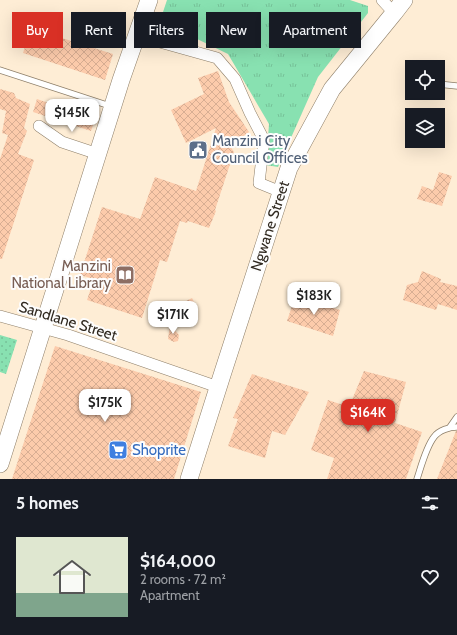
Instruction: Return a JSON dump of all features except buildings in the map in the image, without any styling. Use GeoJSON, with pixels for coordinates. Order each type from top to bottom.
{"type":"FeatureCollection","features":[{"type":"Feature","properties":{"kind":"main road"},"geometry":{"type":"LineString","coordinates":[[145,12],[149,0]]}},
{"type":"Feature","properties":{"kind":"main road","name":"Ngwane Street"},"geometry":{"type":"LineString","coordinates":[[189,479],[289,168],[332,89],[399,7]]}},
{"type":"Feature","properties":{"kind":"main road"},"geometry":{"type":"LineString","coordinates":[[0,464],[112,107],[134,42]]}},
{"type":"Feature","properties":{"kind":"street"},"geometry":{"type":"LineString","coordinates":[[382,0],[399,7]]}},
{"type":"Feature","properties":{"kind":"street"},"geometry":{"type":"LineString","coordinates":[[181,48],[217,58],[235,79],[264,140],[259,184],[281,192]]}},
{"type":"Feature","properties":{"kind":"street"},"geometry":{"type":"LineString","coordinates":[[39,126],[62,142],[98,154]]}},
{"type":"Feature","properties":{"kind":"street","name":"Sandlane Street"},"geometry":{"type":"LineString","coordinates":[[0,316],[68,335],[218,387]]}},
{"type":"Feature","properties":{"kind":"lane"},"geometry":{"type":"LineString","coordinates":[[0,70],[112,107]]}},
{"type":"Feature","properties":{"kind":"lane"},"geometry":{"type":"LineString","coordinates":[[445,85],[457,86]]}},
{"type":"Feature","properties":{"kind":"lane"},"geometry":{"type":"LineString","coordinates":[[417,479],[427,450],[434,436],[450,427],[457,417]]}},
{"type":"Feature","properties":{"kind":"lane"},"geometry":{"type":"LineString","coordinates":[[450,427],[457,427]]}},
{"type":"Feature","properties":{"kind":"green space"},"geometry":{"type":"Polygon","coordinates":[[[167,0],[350,0],[368,6],[368,13],[361,22],[361,12],[269,12],[269,48],[341,48],[318,77],[278,167],[266,165],[269,124],[228,54],[216,48],[261,48],[261,12],[206,12],[206,43],[198,39],[198,12],[163,12],[167,0]]]}},
{"type":"Feature","properties":{"kind":"green space"},"geometry":{"type":"Polygon","coordinates":[[[0,335],[17,340],[6,374],[0,372],[0,335]]]}},
{"type":"Feature","properties":{"kind":"place","name":"Manzini City Council Offices"},"geometry":{"type":"Point","coordinates":[198,150]}},
{"type":"Feature","properties":{"kind":"place","name":"Manzini National Library"},"geometry":{"type":"Point","coordinates":[125,275]}},
{"type":"Feature","properties":{"kind":"place","name":"Shoprite"},"geometry":{"type":"Point","coordinates":[118,450]}}]}
